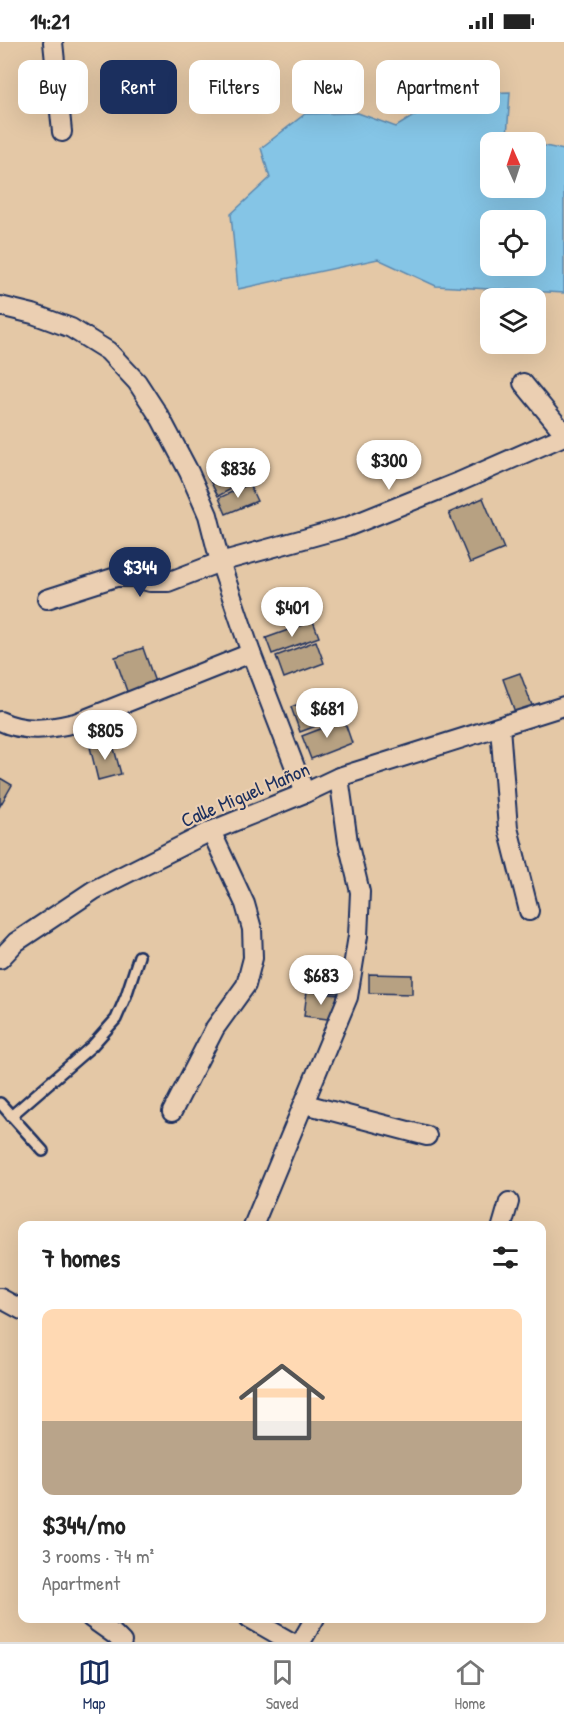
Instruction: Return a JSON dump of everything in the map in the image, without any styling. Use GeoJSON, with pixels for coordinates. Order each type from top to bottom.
{"type":"FeatureCollection","features":[{"type":"Feature","properties":{"kind":"street"},"geometry":{"type":"LineString","coordinates":[[53,42],[62,132]]}},
{"type":"Feature","properties":{"kind":"street"},"geometry":{"type":"LineString","coordinates":[[0,306],[33,314],[71,328],[108,351],[137,382],[161,419],[189,472],[207,515],[220,562],[251,653],[305,793]]}},
{"type":"Feature","properties":{"kind":"street"},"geometry":{"type":"LineString","coordinates":[[47,599],[116,577],[168,582],[220,562],[347,527],[459,482],[564,435],[523,383]]}},
{"type":"Feature","properties":{"kind":"street"},"geometry":{"type":"LineString","coordinates":[[0,721],[24,729],[48,729],[75,723],[251,653]]}},
{"type":"Feature","properties":{"kind":"street","name":"Calle Miguel Mañon"},"geometry":{"type":"LineString","coordinates":[[0,959],[16,942],[93,890],[211,831],[339,777],[564,706]]}},
{"type":"Feature","properties":{"kind":"street"},"geometry":{"type":"LineString","coordinates":[[500,727],[508,828],[529,912]]}},
{"type":"Feature","properties":{"kind":"street"},"geometry":{"type":"LineString","coordinates":[[255,1221],[348,997],[358,936],[360,892],[348,842],[339,777]]}},
{"type":"Feature","properties":{"kind":"street"},"geometry":{"type":"LineString","coordinates":[[172,1112],[215,1028],[246,985],[253,958],[252,929],[245,904],[211,831]]}},
{"type":"Feature","properties":{"kind":"street"},"geometry":{"type":"LineString","coordinates":[[305,1104],[427,1136]]}},
{"type":"Feature","properties":{"kind":"street"},"geometry":{"type":"LineString","coordinates":[[503,1221],[508,1202]]}},
{"type":"Feature","properties":{"kind":"street"},"geometry":{"type":"LineString","coordinates":[[0,1298],[18,1308]]}},
{"type":"Feature","properties":{"kind":"street"},"geometry":{"type":"LineString","coordinates":[[98,1623],[122,1642]]}},
{"type":"Feature","properties":{"kind":"street"},"geometry":{"type":"LineString","coordinates":[[258,1623],[291,1642]]}},
{"type":"Feature","properties":{"kind":"street"},"geometry":{"type":"LineString","coordinates":[[301,1642],[312,1623]]}},
{"type":"Feature","properties":{"kind":"lane"},"geometry":{"type":"LineString","coordinates":[[11,1116],[92,1046],[116,1019],[139,956]]}},
{"type":"Feature","properties":{"kind":"lane"},"geometry":{"type":"LineString","coordinates":[[0,1103],[43,1151]]}},
{"type":"Feature","properties":{"kind":"water"},"geometry":{"type":"Polygon","coordinates":[[[500,92],[510,92],[507,132],[480,132],[480,198],[546,198],[546,146],[564,150],[564,293],[546,292],[546,288],[436,286],[378,259],[238,289],[231,214],[270,178],[261,148],[305,114],[361,114],[396,127],[417,114],[500,114],[500,92]]]}},
{"type":"Feature","properties":{"kind":"building"},"geometry":{"type":"Polygon","coordinates":[[[242,459],[252,478],[218,496],[208,477],[242,459]]]}},
{"type":"Feature","properties":{"kind":"building"},"geometry":{"type":"Polygon","coordinates":[[[249,484],[257,501],[226,514],[219,498],[249,484]]]}},
{"type":"Feature","properties":{"kind":"building"},"geometry":{"type":"Polygon","coordinates":[[[483,498],[504,549],[470,563],[449,513],[483,498]]]}},
{"type":"Feature","properties":{"kind":"building"},"geometry":{"type":"Polygon","coordinates":[[[313,621],[319,637],[272,654],[266,638],[313,621]]]}},
{"type":"Feature","properties":{"kind":"building"},"geometry":{"type":"Polygon","coordinates":[[[316,641],[324,663],[284,678],[276,656],[316,641]]]}},
{"type":"Feature","properties":{"kind":"building"},"geometry":{"type":"Polygon","coordinates":[[[143,648],[157,688],[129,697],[115,657],[143,648]]]}},
{"type":"Feature","properties":{"kind":"building"},"geometry":{"type":"Polygon","coordinates":[[[520,673],[533,708],[516,715],[503,679],[520,673]]]}},
{"type":"Feature","properties":{"kind":"building"},"geometry":{"type":"Polygon","coordinates":[[[328,693],[337,718],[300,732],[291,707],[328,693]]]}},
{"type":"Feature","properties":{"kind":"building"},"geometry":{"type":"Polygon","coordinates":[[[344,720],[352,743],[311,759],[302,736],[344,720]]]}},
{"type":"Feature","properties":{"kind":"building"},"geometry":{"type":"Polygon","coordinates":[[[112,741],[121,774],[98,780],[90,747],[112,741]]]}},
{"type":"Feature","properties":{"kind":"building"},"geometry":{"type":"Polygon","coordinates":[[[0,778],[12,785],[0,806],[0,778]]]}},
{"type":"Feature","properties":{"kind":"building"},"geometry":{"type":"Polygon","coordinates":[[[299,961],[348,968],[344,994],[295,987],[299,961]]]}},
{"type":"Feature","properties":{"kind":"building"},"geometry":{"type":"Polygon","coordinates":[[[369,974],[412,975],[412,994],[369,993],[369,974]]]}},
{"type":"Feature","properties":{"kind":"building"},"geometry":{"type":"Polygon","coordinates":[[[307,991],[338,995],[335,1020],[304,1016],[307,991]]]}}]}
